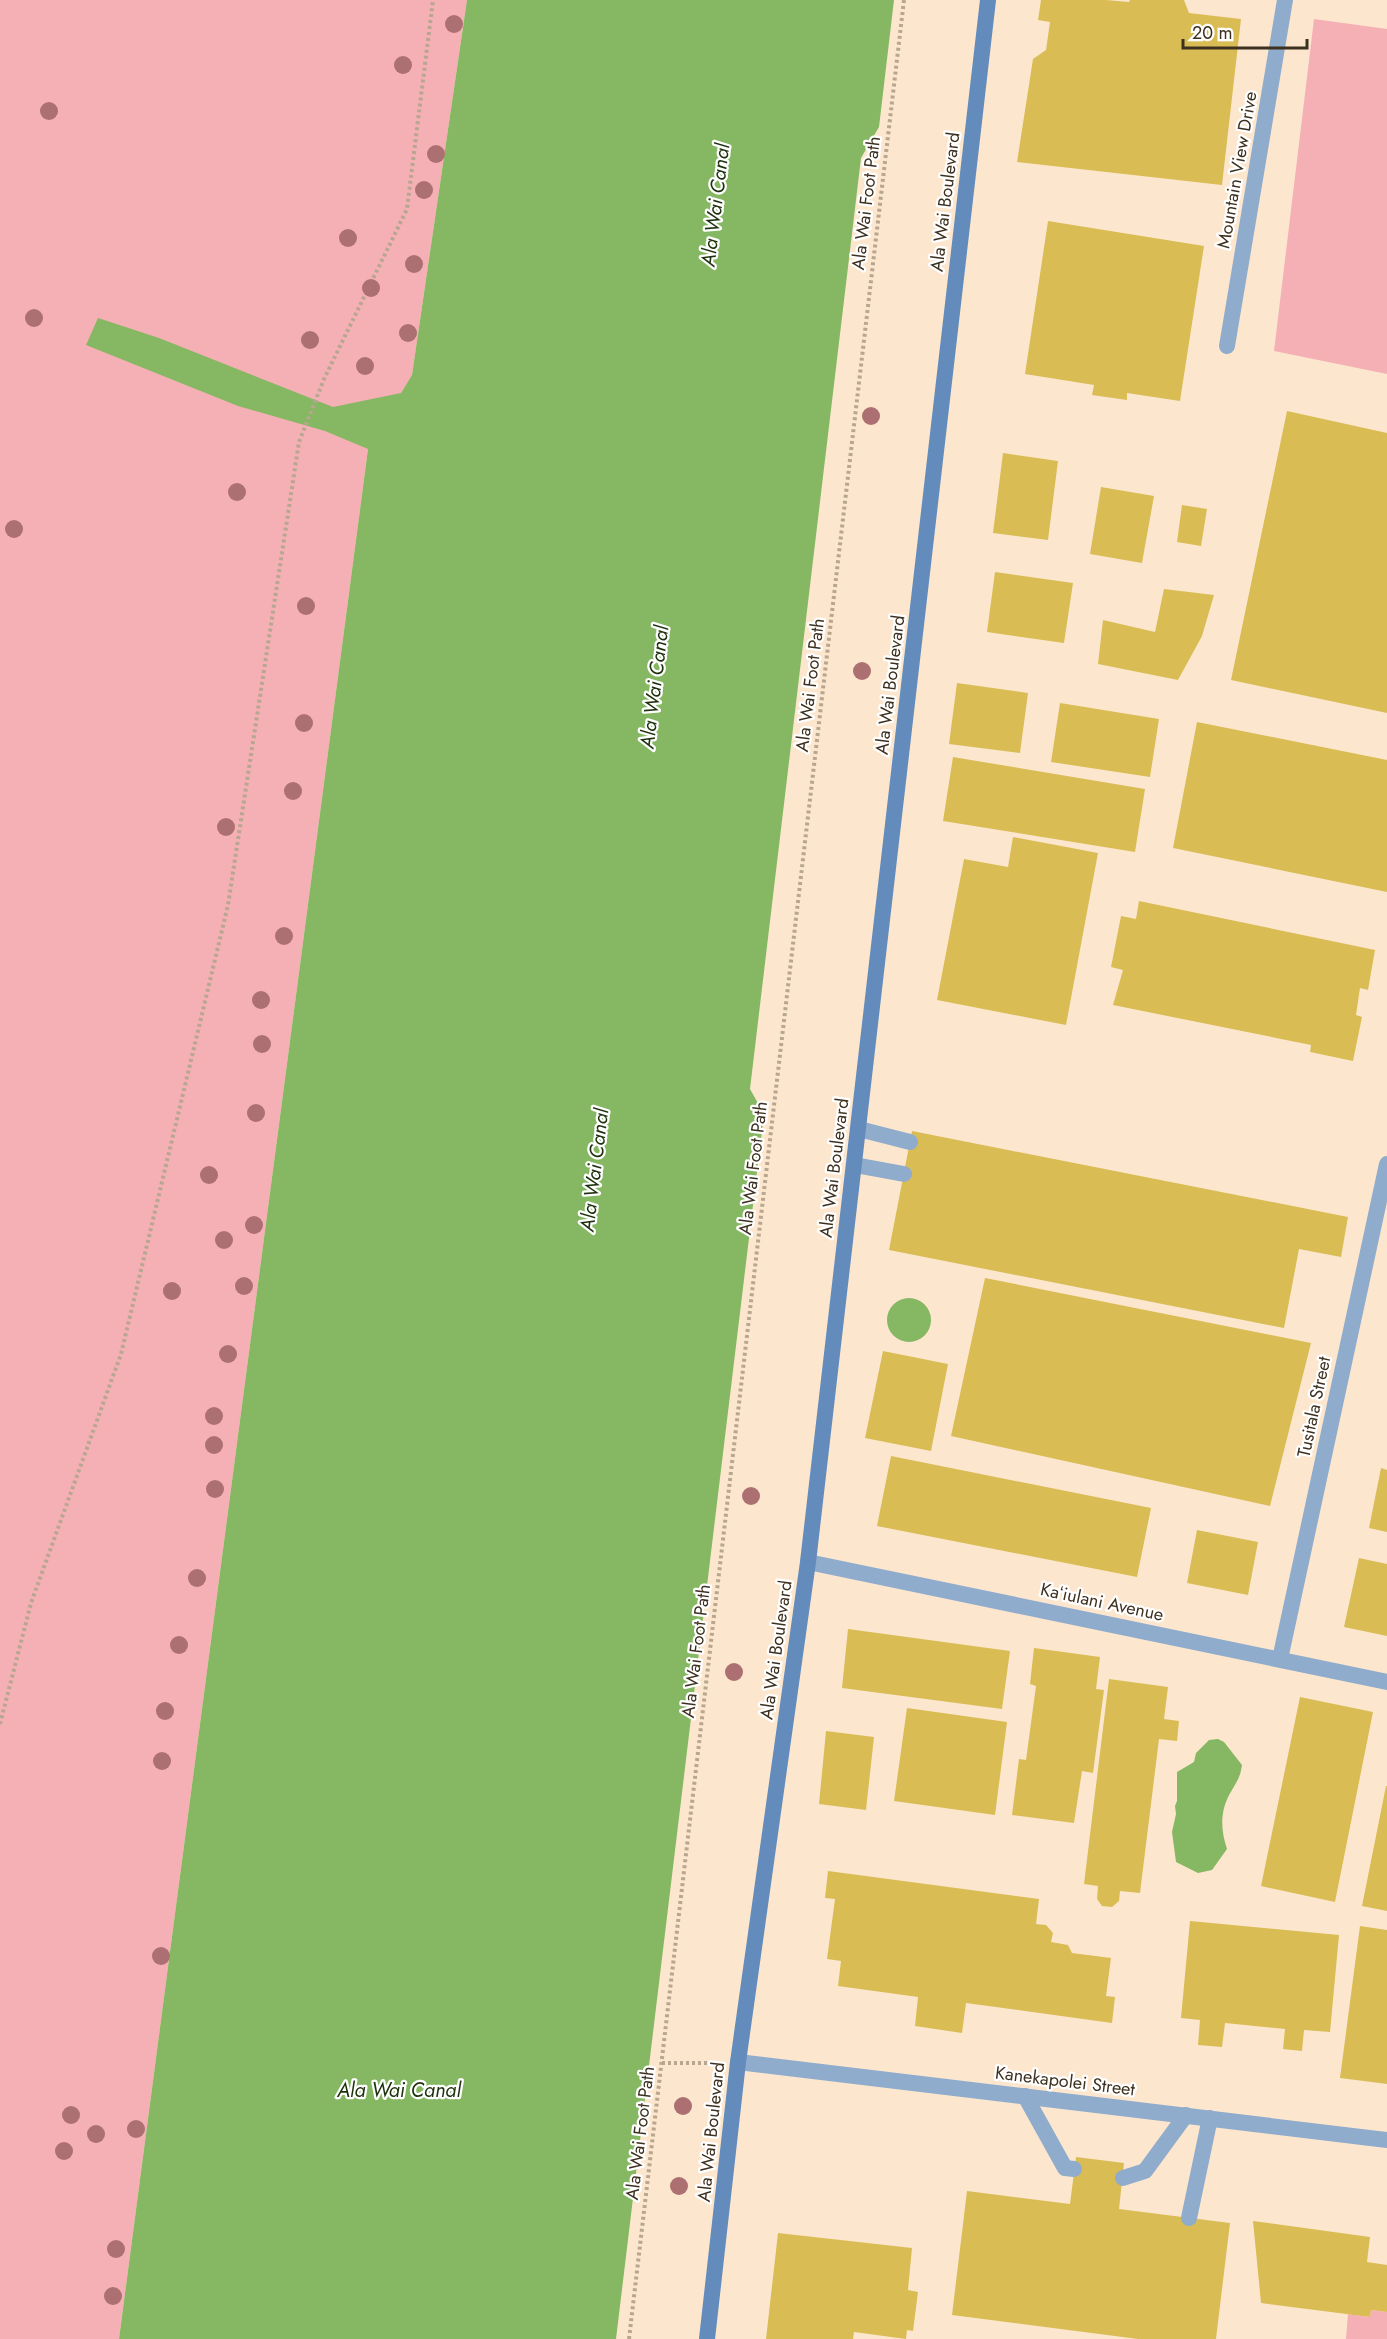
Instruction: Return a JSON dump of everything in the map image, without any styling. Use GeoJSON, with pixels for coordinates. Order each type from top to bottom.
{"type":"FeatureCollection","features":[{"type":"Feature","properties":{"kind":"main road","name":"Ala Wai Boulevard"},"geometry":{"type":"LineString","coordinates":[[707,2339],[738,2062],[808,1562],[988,0]]}},
{"type":"Feature","properties":{"kind":"street","name":"Mountain View Drive"},"geometry":{"type":"LineString","coordinates":[[1227,346],[1285,0]]}},
{"type":"Feature","properties":{"kind":"street"},"geometry":{"type":"LineString","coordinates":[[859,1129],[910,1142]]}},
{"type":"Feature","properties":{"kind":"street","name":"Tusitala Street"},"geometry":{"type":"LineString","coordinates":[[1280,1659],[1387,1164]]}},
{"type":"Feature","properties":{"kind":"street"},"geometry":{"type":"LineString","coordinates":[[855,1165],[904,1174]]}},
{"type":"Feature","properties":{"kind":"street","name":"Kaʻiulani Avenue"},"geometry":{"type":"LineString","coordinates":[[808,1562],[1387,1682]]}},
{"type":"Feature","properties":{"kind":"street","name":"Kanekapolei Street"},"geometry":{"type":"LineString","coordinates":[[738,2062],[1387,2140]]}},
{"type":"Feature","properties":{"kind":"street"},"geometry":{"type":"LineString","coordinates":[[1025,2096],[1065,2168],[1074,2169]]}},
{"type":"Feature","properties":{"kind":"street"},"geometry":{"type":"LineString","coordinates":[[1123,2178],[1144,2170],[1186,2115]]}},
{"type":"Feature","properties":{"kind":"street"},"geometry":{"type":"LineString","coordinates":[[1189,2218],[1210,2118]]}},
{"type":"Feature","properties":{"kind":"path"},"geometry":{"type":"LineString","coordinates":[[0,1724],[31,1603],[121,1354],[228,905],[299,442],[324,379],[407,209],[433,0]]}},
{"type":"Feature","properties":{"kind":"path","name":"Ala Wai Foot Path"},"geometry":{"type":"LineString","coordinates":[[629,2339],[904,0]]}},
{"type":"Feature","properties":{"kind":"path"},"geometry":{"type":"LineString","coordinates":[[662,2063],[738,2062]]}},
{"type":"Feature","properties":{"kind":"shaded area"},"geometry":{"type":"Polygon","coordinates":[[[0,0],[467,0],[412,375],[368,449],[119,2339],[0,2339],[0,0]]]}},
{"type":"Feature","properties":{"kind":"shaded area"},"geometry":{"type":"Polygon","coordinates":[[[1314,19],[1387,29],[1387,374],[1274,351],[1314,19]]]}},
{"type":"Feature","properties":{"kind":"shaded area"},"geometry":{"type":"Polygon","coordinates":[[[1371,2310],[1387,2312],[1387,2339],[1346,2339],[1348,2314],[1370,2317],[1371,2310]]]}},
{"type":"Feature","properties":{"kind":"water","name":"Ala Wai Canal"},"geometry":{"type":"Polygon","coordinates":[[[467,0],[894,0],[879,127],[861,158],[750,1089],[764,1114],[616,2339],[119,2339],[368,449],[325,431],[238,406],[86,345],[98,318],[159,338],[333,407],[401,393],[412,375],[467,0]]]}},
{"type":"Feature","properties":{"kind":"water"},"geometry":{"type":"Polygon","coordinates":[[[909,1298],[918,1299],[925,1304],[930,1311],[930,1329],[925,1336],[918,1341],[909,1342],[900,1341],[893,1336],[888,1329],[887,1320],[888,1311],[893,1304],[900,1299],[909,1298]]]}},
{"type":"Feature","properties":{"kind":"water"},"geometry":{"type":"Polygon","coordinates":[[[1218,1739],[1224,1742],[1242,1765],[1240,1776],[1223,1811],[1222,1826],[1227,1849],[1212,1870],[1198,1873],[1176,1862],[1172,1832],[1176,1814],[1177,1772],[1194,1762],[1196,1753],[1209,1740],[1218,1739]]]}},
{"type":"Feature","properties":{"kind":"building"},"geometry":{"type":"Polygon","coordinates":[[[1041,0],[1129,2],[1130,0],[1184,0],[1189,13],[1241,19],[1222,185],[1017,162],[1033,59],[1046,50],[1050,22],[1038,20],[1041,0]]]}},
{"type":"Feature","properties":{"kind":"building"},"geometry":{"type":"Polygon","coordinates":[[[1048,221],[1204,246],[1180,401],[1127,393],[1127,400],[1092,395],[1094,385],[1025,374],[1048,221]]]}},
{"type":"Feature","properties":{"kind":"building"},"geometry":{"type":"Polygon","coordinates":[[[1287,411],[1387,433],[1387,713],[1231,680],[1287,411]]]}},
{"type":"Feature","properties":{"kind":"building"},"geometry":{"type":"Polygon","coordinates":[[[1003,453],[1058,461],[1048,540],[993,533],[1003,453]]]}},
{"type":"Feature","properties":{"kind":"building"},"geometry":{"type":"Polygon","coordinates":[[[1101,487],[1154,496],[1142,563],[1090,554],[1101,487]]]}},
{"type":"Feature","properties":{"kind":"building"},"geometry":{"type":"Polygon","coordinates":[[[1182,505],[1207,509],[1201,546],[1177,542],[1182,505]]]}},
{"type":"Feature","properties":{"kind":"building"},"geometry":{"type":"Polygon","coordinates":[[[995,572],[1073,583],[1064,643],[987,632],[995,572]]]}},
{"type":"Feature","properties":{"kind":"building"},"geometry":{"type":"Polygon","coordinates":[[[1164,589],[1214,595],[1202,636],[1178,680],[1098,664],[1103,620],[1155,632],[1164,589]]]}},
{"type":"Feature","properties":{"kind":"building"},"geometry":{"type":"Polygon","coordinates":[[[957,683],[1028,693],[1020,753],[949,744],[957,683]]]}},
{"type":"Feature","properties":{"kind":"building"},"geometry":{"type":"Polygon","coordinates":[[[1060,703],[1159,719],[1150,777],[1051,762],[1060,703]]]}},
{"type":"Feature","properties":{"kind":"building"},"geometry":{"type":"Polygon","coordinates":[[[1197,722],[1387,760],[1387,892],[1173,848],[1197,722]]]}},
{"type":"Feature","properties":{"kind":"building"},"geometry":{"type":"Polygon","coordinates":[[[953,757],[1145,789],[1135,852],[943,821],[953,757]]]}},
{"type":"Feature","properties":{"kind":"building"},"geometry":{"type":"Polygon","coordinates":[[[1013,837],[1098,853],[1066,1025],[937,1000],[964,859],[1008,867],[1013,837]]]}},
{"type":"Feature","properties":{"kind":"building"},"geometry":{"type":"Polygon","coordinates":[[[1139,901],[1375,950],[1368,990],[1360,988],[1356,1015],[1362,1017],[1353,1061],[1310,1052],[1311,1045],[1113,1005],[1123,970],[1111,967],[1121,916],[1136,919],[1139,901]]]}},
{"type":"Feature","properties":{"kind":"building"},"geometry":{"type":"Polygon","coordinates":[[[912,1131],[1348,1217],[1341,1257],[1299,1249],[1284,1328],[889,1250],[912,1131]]]}},
{"type":"Feature","properties":{"kind":"building"},"geometry":{"type":"Polygon","coordinates":[[[985,1278],[1311,1343],[1270,1506],[951,1436],[985,1278]]]}},
{"type":"Feature","properties":{"kind":"building"},"geometry":{"type":"Polygon","coordinates":[[[883,1351],[948,1364],[931,1451],[865,1438],[883,1351]]]}},
{"type":"Feature","properties":{"kind":"building"},"geometry":{"type":"Polygon","coordinates":[[[891,1456],[1151,1508],[1137,1577],[877,1526],[891,1456]]]}},
{"type":"Feature","properties":{"kind":"building"},"geometry":{"type":"Polygon","coordinates":[[[1381,1468],[1387,1470],[1387,1532],[1369,1528],[1381,1468]]]}},
{"type":"Feature","properties":{"kind":"building"},"geometry":{"type":"Polygon","coordinates":[[[1197,1530],[1258,1542],[1248,1595],[1187,1583],[1197,1530]]]}},
{"type":"Feature","properties":{"kind":"building"},"geometry":{"type":"Polygon","coordinates":[[[1359,1558],[1387,1564],[1387,1636],[1344,1627],[1359,1558]]]}},
{"type":"Feature","properties":{"kind":"building"},"geometry":{"type":"Polygon","coordinates":[[[848,1629],[1010,1651],[1002,1709],[842,1688],[848,1629]]]}},
{"type":"Feature","properties":{"kind":"building"},"geometry":{"type":"Polygon","coordinates":[[[1034,1648],[1100,1657],[1096,1689],[1104,1690],[1093,1773],[1082,1771],[1074,1823],[1012,1815],[1019,1759],[1026,1760],[1036,1686],[1030,1684],[1034,1648]]]}},
{"type":"Feature","properties":{"kind":"building"},"geometry":{"type":"Polygon","coordinates":[[[1109,1679],[1168,1687],[1164,1719],[1179,1721],[1177,1741],[1159,1739],[1140,1893],[1120,1891],[1119,1901],[1112,1907],[1102,1906],[1097,1899],[1098,1886],[1084,1884],[1109,1679]]]}},
{"type":"Feature","properties":{"kind":"building"},"geometry":{"type":"Polygon","coordinates":[[[1300,1697],[1373,1712],[1335,1902],[1261,1886],[1300,1697]]]}},
{"type":"Feature","properties":{"kind":"building"},"geometry":{"type":"Polygon","coordinates":[[[907,1708],[1007,1722],[995,1815],[894,1801],[907,1708]]]}},
{"type":"Feature","properties":{"kind":"building"},"geometry":{"type":"Polygon","coordinates":[[[826,1731],[874,1737],[866,1810],[819,1804],[826,1731]]]}},
{"type":"Feature","properties":{"kind":"building"},"geometry":{"type":"Polygon","coordinates":[[[1387,1786],[1387,1911],[1362,1906],[1387,1786]]]}},
{"type":"Feature","properties":{"kind":"building"},"geometry":{"type":"Polygon","coordinates":[[[828,1871],[1039,1899],[1036,1924],[1046,1925],[1053,1933],[1051,1942],[1068,1945],[1072,1953],[1111,1958],[1106,1996],[1115,1997],[1112,2023],[966,2003],[962,2033],[915,2026],[918,1997],[838,1986],[841,1961],[827,1959],[835,1899],[825,1898],[828,1871]]]}},
{"type":"Feature","properties":{"kind":"building"},"geometry":{"type":"Polygon","coordinates":[[[1190,1921],[1339,1935],[1330,2032],[1304,2030],[1302,2051],[1283,2049],[1285,2029],[1225,2023],[1222,2047],[1198,2045],[1200,2020],[1181,2018],[1190,1921]]]}},
{"type":"Feature","properties":{"kind":"building"},"geometry":{"type":"Polygon","coordinates":[[[1360,1926],[1387,1930],[1387,2084],[1340,2078],[1360,1926]]]}},
{"type":"Feature","properties":{"kind":"building"},"geometry":{"type":"Polygon","coordinates":[[[1076,2157],[1124,2163],[1119,2209],[1230,2223],[1216,2339],[1138,2339],[952,2315],[967,2191],[1070,2204],[1076,2157]]]}},
{"type":"Feature","properties":{"kind":"building"},"geometry":{"type":"Polygon","coordinates":[[[1253,2221],[1370,2237],[1367,2262],[1387,2265],[1387,2312],[1371,2310],[1370,2317],[1261,2303],[1253,2221]]]}},
{"type":"Feature","properties":{"kind":"building"},"geometry":{"type":"Polygon","coordinates":[[[778,2233],[912,2248],[908,2290],[918,2292],[913,2331],[907,2330],[906,2339],[854,2332],[853,2339],[766,2339],[778,2233]]]}}]}
